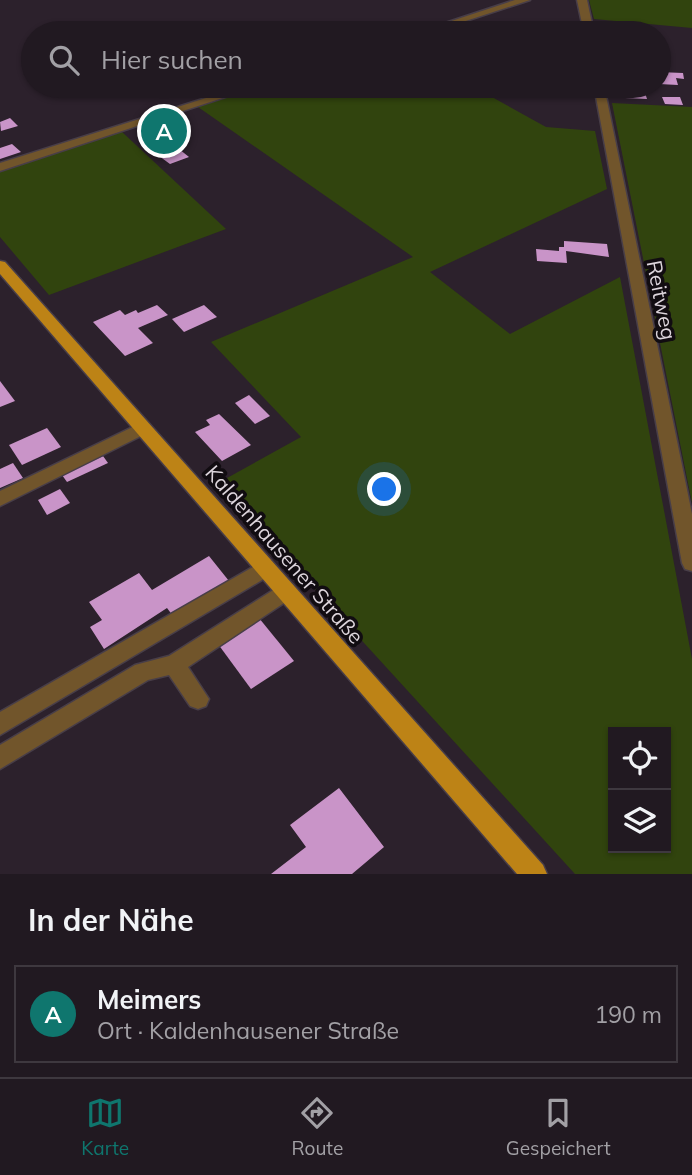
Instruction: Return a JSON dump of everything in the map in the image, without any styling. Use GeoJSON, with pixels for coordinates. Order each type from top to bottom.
{"type":"FeatureCollection","features":[{"type":"Feature","properties":{"kind":"main road","name":"Kaldenhausener Straße"},"geometry":{"type":"LineString","coordinates":[[0,265],[534,874]]}},
{"type":"Feature","properties":{"kind":"street"},"geometry":{"type":"LineString","coordinates":[[458,21],[525,0]]}},
{"type":"Feature","properties":{"kind":"street"},"geometry":{"type":"LineString","coordinates":[[582,0],[586,21]]}},
{"type":"Feature","properties":{"kind":"street"},"geometry":{"type":"LineString","coordinates":[[0,167],[216,98]]}},
{"type":"Feature","properties":{"kind":"street","name":"Reitweg"},"geometry":{"type":"LineString","coordinates":[[601,98],[692,563]]}},
{"type":"Feature","properties":{"kind":"street"},"geometry":{"type":"LineString","coordinates":[[0,499],[143,428]]}},
{"type":"Feature","properties":{"kind":"street"},"geometry":{"type":"LineString","coordinates":[[0,724],[265,568]]}},
{"type":"Feature","properties":{"kind":"street"},"geometry":{"type":"LineString","coordinates":[[0,758],[143,672],[174,664],[286,591]]}},
{"type":"Feature","properties":{"kind":"street"},"geometry":{"type":"LineString","coordinates":[[174,664],[198,699]]}},
{"type":"Feature","properties":{"kind":"green space"},"geometry":{"type":"Polygon","coordinates":[[[589,0],[692,0],[692,28],[671,26],[671,21],[594,19],[589,0]]]}},
{"type":"Feature","properties":{"kind":"green space"},"geometry":{"type":"Polygon","coordinates":[[[226,98],[494,98],[546,127],[595,131],[607,189],[430,272],[510,334],[620,277],[692,659],[692,874],[575,874],[218,483],[301,437],[211,342],[413,257],[198,107],[226,98]]]}},
{"type":"Feature","properties":{"kind":"green space"},"geometry":{"type":"Polygon","coordinates":[[[612,103],[692,107],[692,503],[612,103]]]}},
{"type":"Feature","properties":{"kind":"green space"},"geometry":{"type":"Polygon","coordinates":[[[121,131],[226,229],[49,295],[0,237],[0,170],[121,131]]]}},
{"type":"Feature","properties":{"kind":"building"},"geometry":{"type":"Polygon","coordinates":[[[671,72],[683,73],[684,79],[676,78],[678,85],[671,85],[671,72]]]}},
{"type":"Feature","properties":{"kind":"building"},"geometry":{"type":"Polygon","coordinates":[[[680,97],[683,105],[665,104],[662,98],[680,97]]]}},
{"type":"Feature","properties":{"kind":"building"},"geometry":{"type":"Polygon","coordinates":[[[10,118],[18,126],[1,131],[0,122],[10,118]]]}},
{"type":"Feature","properties":{"kind":"building"},"geometry":{"type":"Polygon","coordinates":[[[171,120],[187,131],[156,142],[141,130],[171,120]]]}},
{"type":"Feature","properties":{"kind":"building"},"geometry":{"type":"Polygon","coordinates":[[[12,144],[21,152],[0,159],[0,148],[12,144]]]}},
{"type":"Feature","properties":{"kind":"building"},"geometry":{"type":"Polygon","coordinates":[[[179,149],[189,157],[170,164],[159,156],[179,149]]]}},
{"type":"Feature","properties":{"kind":"building"},"geometry":{"type":"Polygon","coordinates":[[[564,241],[607,244],[609,257],[566,251],[567,263],[537,261],[536,249],[559,251],[559,247],[564,247],[564,241]]]}},
{"type":"Feature","properties":{"kind":"building"},"geometry":{"type":"Polygon","coordinates":[[[157,305],[168,315],[138,328],[153,343],[125,356],[93,322],[120,310],[125,315],[157,305]]]}},
{"type":"Feature","properties":{"kind":"building"},"geometry":{"type":"Polygon","coordinates":[[[204,305],[217,317],[184,332],[172,319],[204,305]]]}},
{"type":"Feature","properties":{"kind":"building"},"geometry":{"type":"Polygon","coordinates":[[[0,381],[15,401],[0,407],[0,381]]]}},
{"type":"Feature","properties":{"kind":"building"},"geometry":{"type":"Polygon","coordinates":[[[249,395],[270,416],[255,424],[235,403],[249,395]]]}},
{"type":"Feature","properties":{"kind":"building"},"geometry":{"type":"Polygon","coordinates":[[[219,414],[251,445],[222,461],[195,432],[210,425],[206,420],[219,414]]]}},
{"type":"Feature","properties":{"kind":"building"},"geometry":{"type":"Polygon","coordinates":[[[47,428],[61,447],[22,465],[9,445],[47,428]]]}},
{"type":"Feature","properties":{"kind":"building"},"geometry":{"type":"Polygon","coordinates":[[[103,456],[108,463],[67,482],[62,475],[103,456]]]}},
{"type":"Feature","properties":{"kind":"building"},"geometry":{"type":"Polygon","coordinates":[[[13,463],[23,478],[0,488],[0,469],[13,463]]]}},
{"type":"Feature","properties":{"kind":"building"},"geometry":{"type":"Polygon","coordinates":[[[60,489],[70,503],[47,515],[38,500],[60,489]]]}},
{"type":"Feature","properties":{"kind":"building"},"geometry":{"type":"Polygon","coordinates":[[[209,556],[229,581],[173,616],[167,608],[104,649],[90,627],[102,620],[89,602],[139,573],[152,590],[209,556]]]}},
{"type":"Feature","properties":{"kind":"building"},"geometry":{"type":"Polygon","coordinates":[[[259,618],[294,661],[251,689],[218,644],[259,618]]]}},
{"type":"Feature","properties":{"kind":"building"},"geometry":{"type":"Polygon","coordinates":[[[339,788],[384,847],[352,874],[271,874],[306,847],[290,825],[339,788]]]}},
{"type":"Feature","properties":{"kind":"place","name":"Meimers"},"geometry":{"type":"Point","coordinates":[164,131]}}]}
